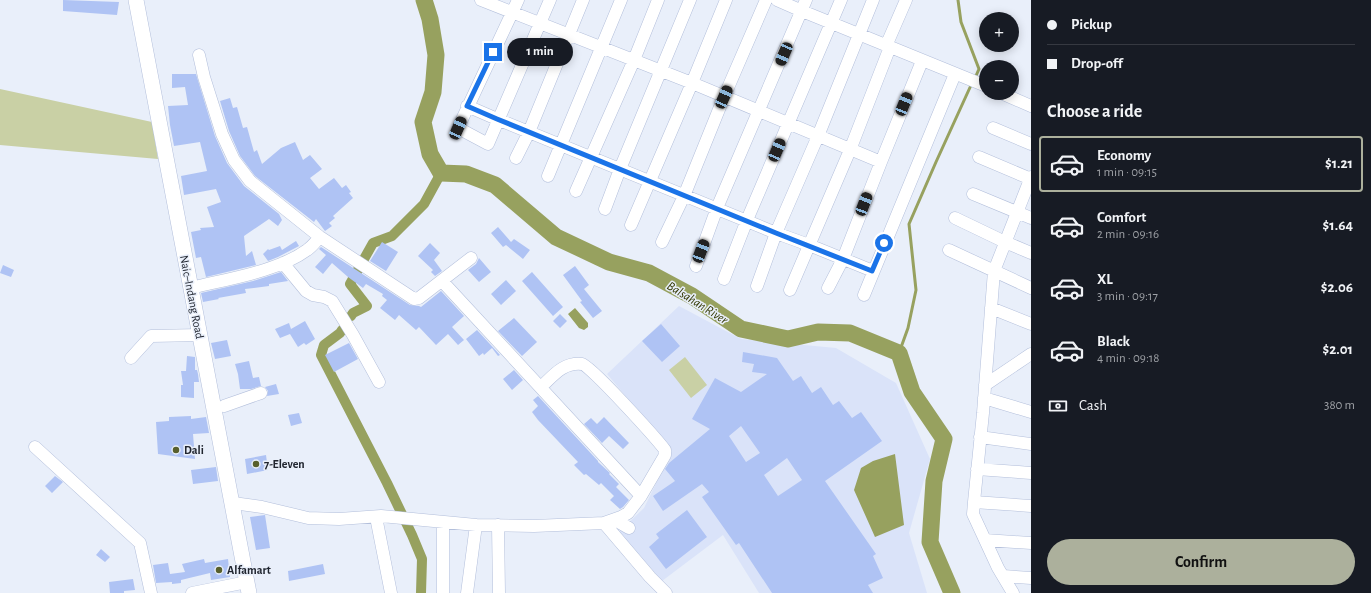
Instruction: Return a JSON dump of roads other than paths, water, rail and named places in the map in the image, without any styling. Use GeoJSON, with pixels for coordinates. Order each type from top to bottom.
{"type":"FeatureCollection","features":[{"type":"Feature","properties":{"kind":"main road","name":"Naic–Indang Road"},"geometry":{"type":"LineString","coordinates":[[136,0],[200,335],[220,407],[233,503],[248,588]]}},
{"type":"Feature","properties":{"kind":"street"},"geometry":{"type":"LineString","coordinates":[[481,0],[692,83],[881,162]]}},
{"type":"Feature","properties":{"kind":"street"},"geometry":{"type":"LineString","coordinates":[[518,0],[458,128],[488,144],[497,119],[550,0]]}},
{"type":"Feature","properties":{"kind":"street"},"geometry":{"type":"LineString","coordinates":[[516,158],[529,132],[583,0]]}},
{"type":"Feature","properties":{"kind":"street"},"geometry":{"type":"LineString","coordinates":[[548,176],[621,0]]}},
{"type":"Feature","properties":{"kind":"street"},"geometry":{"type":"LineString","coordinates":[[576,191],[592,158],[658,0]]}},
{"type":"Feature","properties":{"kind":"street"},"geometry":{"type":"LineString","coordinates":[[605,209],[690,0]]}},
{"type":"Feature","properties":{"kind":"street"},"geometry":{"type":"LineString","coordinates":[[631,224],[726,0]]}},
{"type":"Feature","properties":{"kind":"street"},"geometry":{"type":"LineString","coordinates":[[662,242],[684,196],[724,97],[766,0]]}},
{"type":"Feature","properties":{"kind":"street"},"geometry":{"type":"LineString","coordinates":[[777,0],[802,12],[979,83]]}},
{"type":"Feature","properties":{"kind":"street"},"geometry":{"type":"LineString","coordinates":[[696,266],[717,208],[806,0]]}},
{"type":"Feature","properties":{"kind":"street"},"geometry":{"type":"LineString","coordinates":[[724,279],[747,220],[841,0]]}},
{"type":"Feature","properties":{"kind":"street"},"geometry":{"type":"LineString","coordinates":[[757,286],[776,233],[818,136],[873,0]]}},
{"type":"Feature","properties":{"kind":"street"},"geometry":{"type":"LineString","coordinates":[[790,290],[850,150],[906,0]]}},
{"type":"Feature","properties":{"kind":"street"},"geometry":{"type":"LineString","coordinates":[[199,56],[204,78],[220,127],[234,160],[250,182],[320,237],[414,299],[419,298],[472,258]]}},
{"type":"Feature","properties":{"kind":"street"},"geometry":{"type":"LineString","coordinates":[[828,288],[843,259],[922,61]]}},
{"type":"Feature","properties":{"kind":"street"},"geometry":{"type":"LineString","coordinates":[[864,294],[872,271],[956,74]]}},
{"type":"Feature","properties":{"kind":"street"},"geometry":{"type":"LineString","coordinates":[[1017,100],[1031,106]]}},
{"type":"Feature","properties":{"kind":"street"},"geometry":{"type":"LineString","coordinates":[[467,106],[684,196],[872,271]]}},
{"type":"Feature","properties":{"kind":"street"},"geometry":{"type":"LineString","coordinates":[[993,128],[1031,144]]}},
{"type":"Feature","properties":{"kind":"street"},"geometry":{"type":"LineString","coordinates":[[979,157],[1031,178],[994,271],[973,514],[1003,576],[1013,593]]}},
{"type":"Feature","properties":{"kind":"street"},"geometry":{"type":"LineString","coordinates":[[973,194],[1031,218]]}},
{"type":"Feature","properties":{"kind":"street"},"geometry":{"type":"LineString","coordinates":[[955,218],[1031,253]]}},
{"type":"Feature","properties":{"kind":"street"},"geometry":{"type":"LineString","coordinates":[[191,288],[260,271],[283,263],[308,250],[320,237]]}},
{"type":"Feature","properties":{"kind":"street"},"geometry":{"type":"LineString","coordinates":[[949,250],[1031,288]]}},
{"type":"Feature","properties":{"kind":"street"},"geometry":{"type":"LineString","coordinates":[[283,263],[306,291],[313,295],[324,297],[332,301],[379,382]]}},
{"type":"Feature","properties":{"kind":"street"},"geometry":{"type":"LineString","coordinates":[[442,281],[641,496]]}},
{"type":"Feature","properties":{"kind":"street"},"geometry":{"type":"LineString","coordinates":[[991,308],[1031,324]]}},
{"type":"Feature","properties":{"kind":"street"},"geometry":{"type":"LineString","coordinates":[[131,358],[151,336],[200,335]]}},
{"type":"Feature","properties":{"kind":"street"},"geometry":{"type":"LineString","coordinates":[[985,385],[1031,354]]}},
{"type":"Feature","properties":{"kind":"street"},"geometry":{"type":"LineString","coordinates":[[233,503],[262,507],[308,518],[339,520],[379,517],[476,525],[534,526],[610,521],[628,513],[641,496],[665,455],[665,450],[586,365],[582,364],[562,368],[541,388]]}},
{"type":"Feature","properties":{"kind":"street"},"geometry":{"type":"LineString","coordinates":[[220,407],[261,393]]}},
{"type":"Feature","properties":{"kind":"street"},"geometry":{"type":"LineString","coordinates":[[984,398],[1031,412]]}},
{"type":"Feature","properties":{"kind":"street"},"geometry":{"type":"LineString","coordinates":[[980,437],[1031,444]]}},
{"type":"Feature","properties":{"kind":"street"},"geometry":{"type":"LineString","coordinates":[[35,447],[140,543],[151,593]]}},
{"type":"Feature","properties":{"kind":"street"},"geometry":{"type":"LineString","coordinates":[[977,469],[1031,473]]}},
{"type":"Feature","properties":{"kind":"street"},"geometry":{"type":"LineString","coordinates":[[974,502],[1031,506]]}},
{"type":"Feature","properties":{"kind":"street"},"geometry":{"type":"LineString","coordinates":[[379,517],[391,593]]}},
{"type":"Feature","properties":{"kind":"street"},"geometry":{"type":"LineString","coordinates":[[610,521],[629,528]]}},
{"type":"Feature","properties":{"kind":"street"},"geometry":{"type":"LineString","coordinates":[[610,521],[650,577],[666,593]]}},
{"type":"Feature","properties":{"kind":"street"},"geometry":{"type":"LineString","coordinates":[[443,522],[443,593]]}},
{"type":"Feature","properties":{"kind":"street"},"geometry":{"type":"LineString","coordinates":[[467,593],[476,525]]}},
{"type":"Feature","properties":{"kind":"street"},"geometry":{"type":"LineString","coordinates":[[498,525],[499,593]]}},
{"type":"Feature","properties":{"kind":"street"},"geometry":{"type":"LineString","coordinates":[[985,540],[1031,544]]}},
{"type":"Feature","properties":{"kind":"street"},"geometry":{"type":"LineString","coordinates":[[1003,576],[1031,578]]}},
{"type":"Feature","properties":{"kind":"street"},"geometry":{"type":"LineString","coordinates":[[192,593],[248,588]]}},
{"type":"Feature","properties":{"kind":"waterway","name":"Balsahan River"},"geometry":{"type":"LineString","coordinates":[[424,0],[430,19],[436,55],[433,92],[423,122],[430,154],[441,173],[466,174],[495,185],[556,237],[609,262],[649,273],[692,296],[741,329],[788,339],[818,332],[850,333],[899,353],[912,392],[944,439],[934,481],[930,542],[952,593]]}},
{"type":"Feature","properties":{"kind":"waterway"},"geometry":{"type":"LineString","coordinates":[[958,0],[961,22],[979,69],[975,78]]}},
{"type":"Feature","properties":{"kind":"waterway"},"geometry":{"type":"LineString","coordinates":[[899,353],[908,328],[916,290],[909,224],[972,83]]}},
{"type":"Feature","properties":{"kind":"waterway"},"geometry":{"type":"LineString","coordinates":[[351,316],[353,313],[367,306],[350,284],[373,243],[392,236],[424,204],[441,173]]}},
{"type":"Feature","properties":{"kind":"waterway"},"geometry":{"type":"LineString","coordinates":[[342,330],[324,345],[321,355],[412,535],[422,559],[421,593]]}},
{"type":"Feature","properties":{"kind":"place","name":"Dali"},"geometry":{"type":"Point","coordinates":[176,450]}},
{"type":"Feature","properties":{"kind":"place","name":"7-Eleven"},"geometry":{"type":"Point","coordinates":[256,464]}},
{"type":"Feature","properties":{"kind":"place","name":"Alfamart"},"geometry":{"type":"Point","coordinates":[219,570]}}]}
